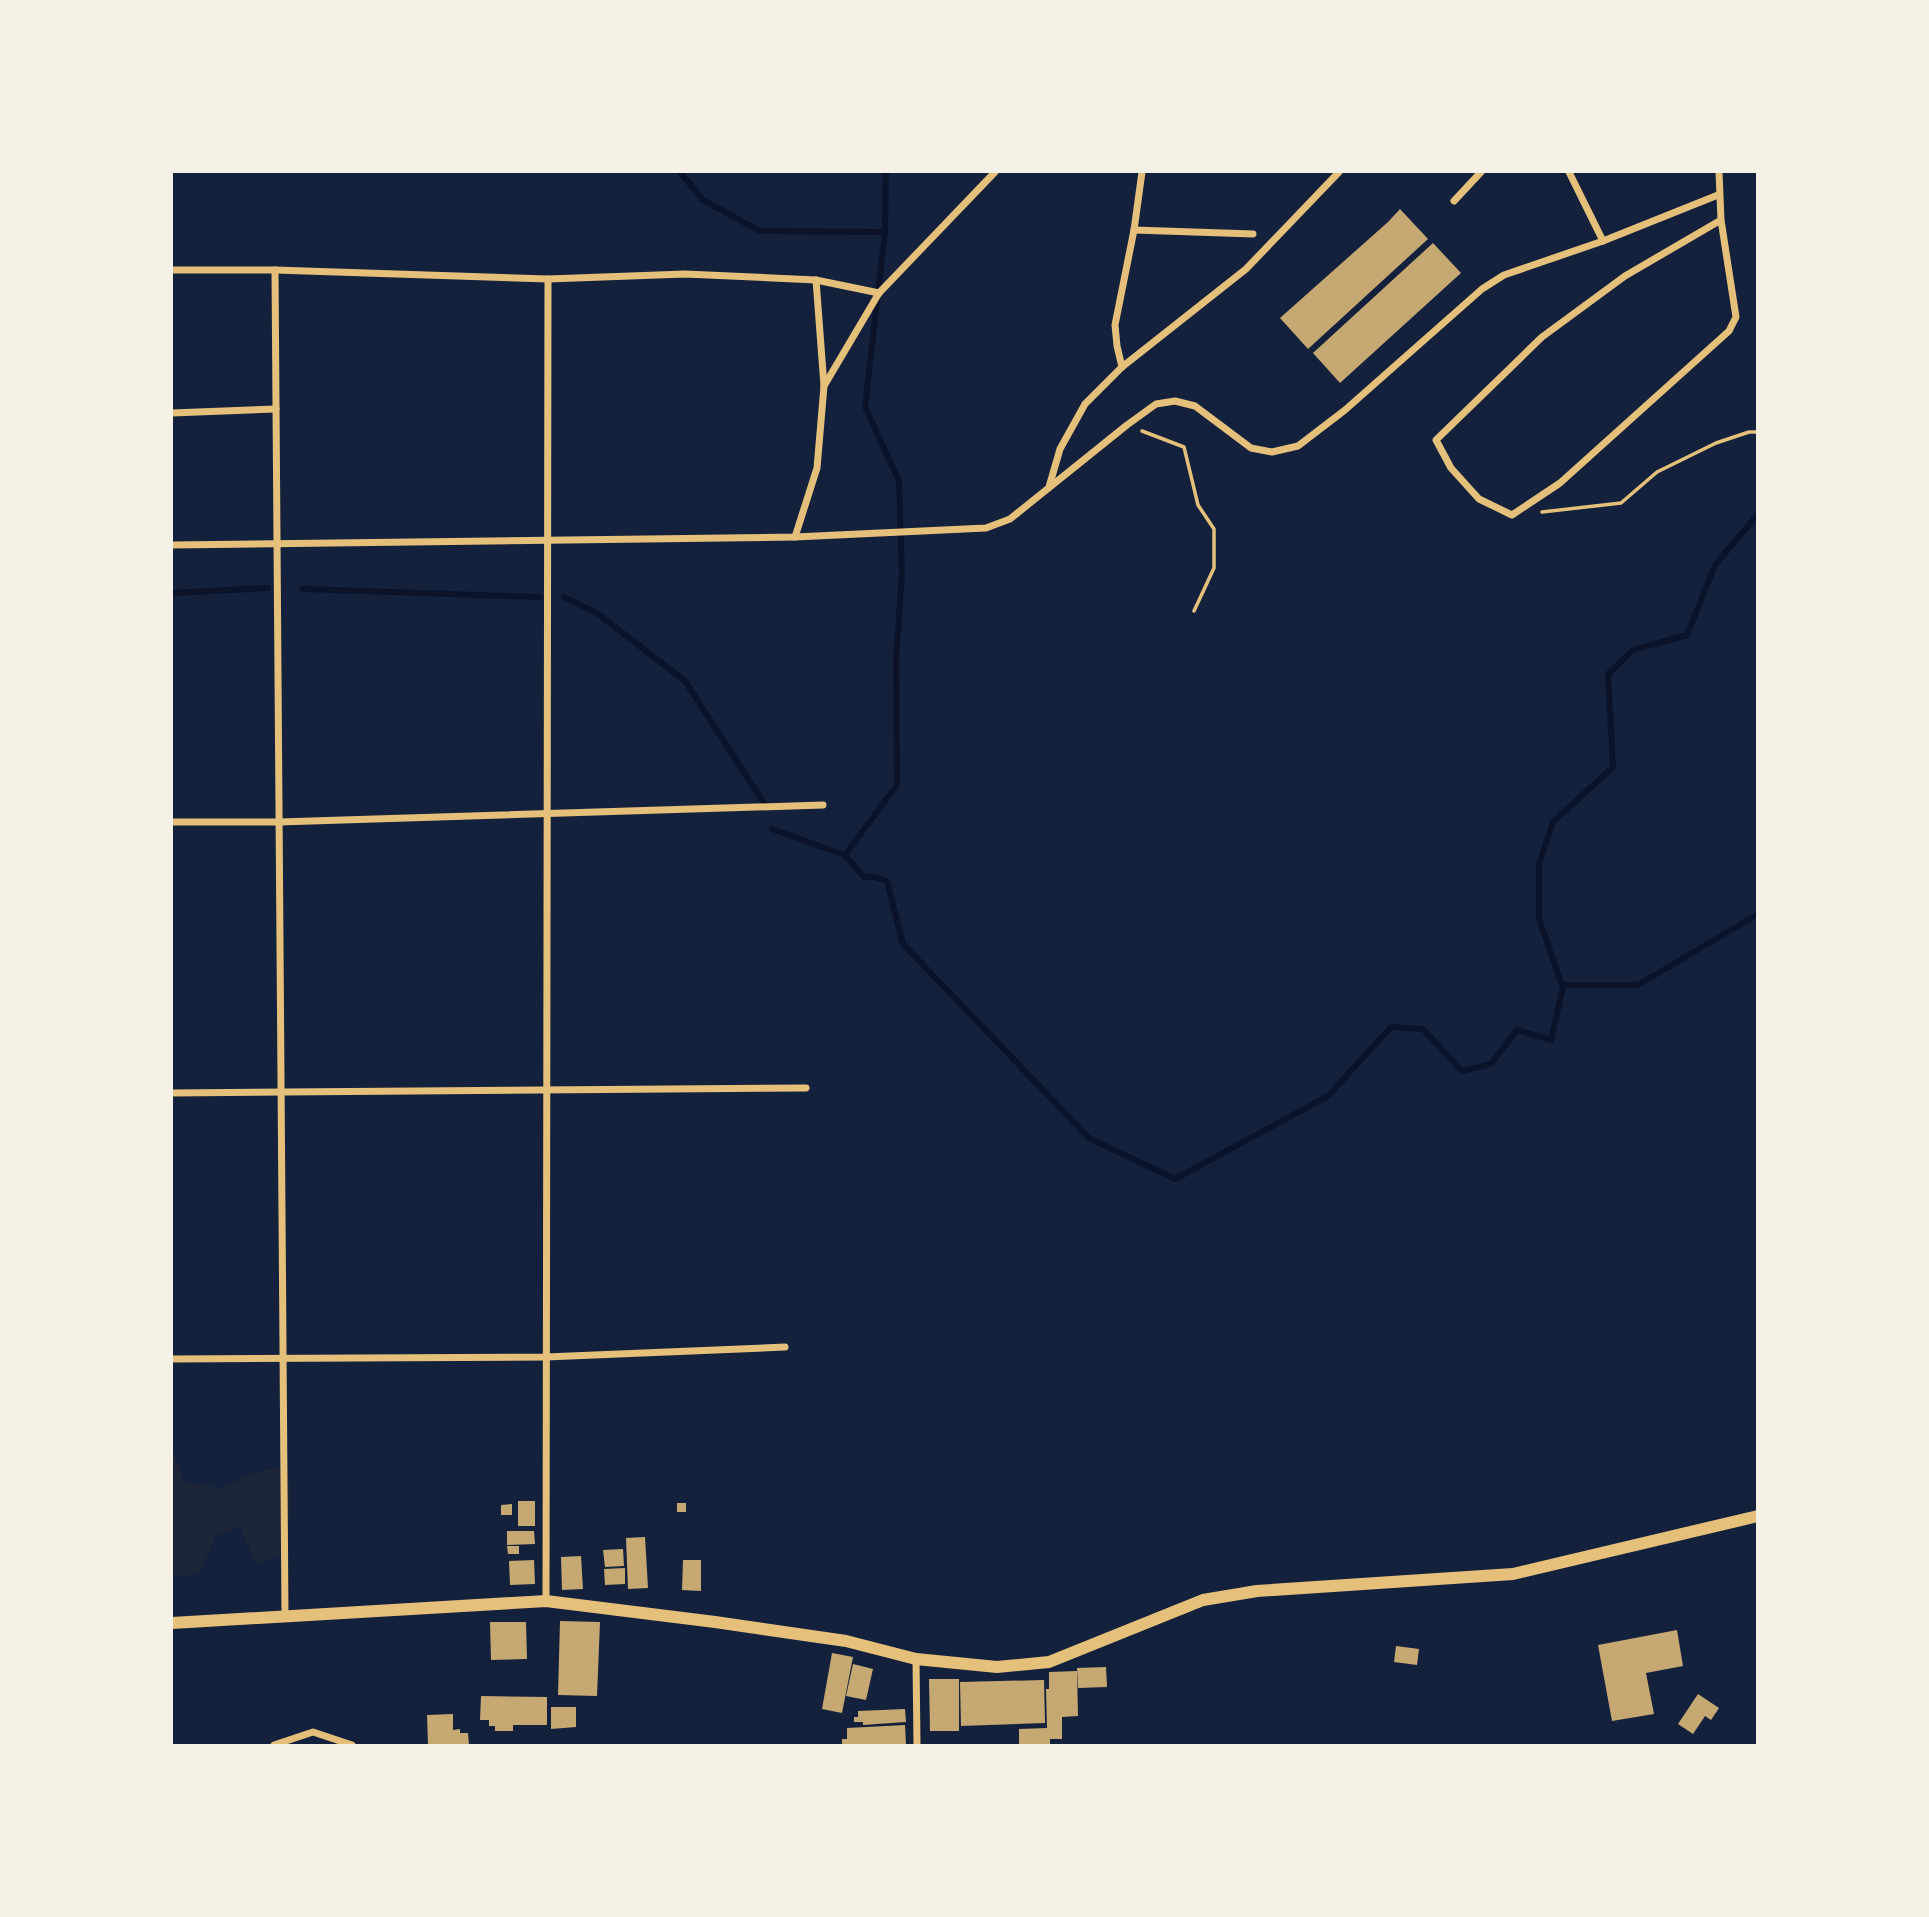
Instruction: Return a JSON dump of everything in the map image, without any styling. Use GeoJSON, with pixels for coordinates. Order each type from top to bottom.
{"type":"FeatureCollection","features":[{"type":"Feature","properties":{"kind":"street"},"geometry":{"type":"LineString","coordinates":[[824,386],[879,293],[995,172]]}},
{"type":"Feature","properties":{"kind":"street"},"geometry":{"type":"LineString","coordinates":[[1122,367],[1115,325],[1134,230],[1142,172]]}},
{"type":"Feature","properties":{"kind":"street"},"geometry":{"type":"LineString","coordinates":[[1048,488],[1060,449],[1085,404],[1122,367],[1246,269],[1339,172]]}},
{"type":"Feature","properties":{"kind":"street"},"geometry":{"type":"LineString","coordinates":[[1454,201],[1481,172]]}},
{"type":"Feature","properties":{"kind":"street"},"geometry":{"type":"LineString","coordinates":[[1569,172],[1603,240]]}},
{"type":"Feature","properties":{"kind":"street"},"geometry":{"type":"LineString","coordinates":[[1719,172],[1718,195],[1736,317],[1729,331],[1560,483],[1512,515],[1479,499],[1451,468],[1436,440],[1542,337],[1625,276],[1721,220]]}},
{"type":"Feature","properties":{"kind":"street"},"geometry":{"type":"LineString","coordinates":[[172,545],[794,537],[986,528],[1010,519],[1156,404],[1175,401],[1195,406],[1251,449],[1272,452],[1298,446],[1345,410],[1482,289],[1504,275],[1718,195]]}},
{"type":"Feature","properties":{"kind":"street"},"geometry":{"type":"LineString","coordinates":[[1134,230],[1253,234]]}},
{"type":"Feature","properties":{"kind":"street"},"geometry":{"type":"LineString","coordinates":[[172,270],[275,270],[548,279],[685,274],[816,280],[879,293]]}},
{"type":"Feature","properties":{"kind":"street"},"geometry":{"type":"LineString","coordinates":[[275,270],[285,1616]]}},
{"type":"Feature","properties":{"kind":"street"},"geometry":{"type":"LineString","coordinates":[[545,1601],[548,279]]}},
{"type":"Feature","properties":{"kind":"street"},"geometry":{"type":"LineString","coordinates":[[794,537],[817,468],[824,386],[816,280]]}},
{"type":"Feature","properties":{"kind":"street"},"geometry":{"type":"LineString","coordinates":[[172,413],[276,409]]}},
{"type":"Feature","properties":{"kind":"street"},"geometry":{"type":"LineString","coordinates":[[172,822],[279,822],[823,805]]}},
{"type":"Feature","properties":{"kind":"street"},"geometry":{"type":"LineString","coordinates":[[172,1093],[806,1088]]}},
{"type":"Feature","properties":{"kind":"street"},"geometry":{"type":"LineString","coordinates":[[172,1359],[546,1357],[785,1347]]}},
{"type":"Feature","properties":{"kind":"street"},"geometry":{"type":"LineString","coordinates":[[172,1623],[545,1601],[846,1641],[916,1659],[997,1667],[1049,1662],[1203,1600],[1257,1591],[1513,1574],[1758,1516]]}},
{"type":"Feature","properties":{"kind":"street"},"geometry":{"type":"LineString","coordinates":[[916,1659],[917,1745]]}},
{"type":"Feature","properties":{"kind":"street"},"geometry":{"type":"LineString","coordinates":[[274,1745],[313,1732],[352,1745]]}},
{"type":"Feature","properties":{"kind":"path"},"geometry":{"type":"LineString","coordinates":[[1127,425],[1184,447],[1198,505],[1214,529],[1214,568],[1194,611]]}},
{"type":"Feature","properties":{"kind":"path"},"geometry":{"type":"LineString","coordinates":[[1512,515],[1621,503],[1657,472],[1716,443],[1749,432],[1758,432]]}},
{"type":"Feature","properties":{"kind":"shaded area"},"geometry":{"type":"Polygon","coordinates":[[[172,1455],[175,1455],[184,1482],[221,1488],[255,1472],[288,1467],[291,1504],[285,1554],[256,1563],[240,1527],[216,1536],[199,1574],[183,1577],[172,1574],[172,1455]]]}},
{"type":"Feature","properties":{"kind":"building"},"geometry":{"type":"Polygon","coordinates":[[[1400,209],[1428,239],[1308,349],[1280,318],[1400,209]]]}},
{"type":"Feature","properties":{"kind":"building"},"geometry":{"type":"Polygon","coordinates":[[[1433,243],[1461,273],[1340,383],[1313,353],[1433,243]]]}},
{"type":"Feature","properties":{"kind":"building"},"geometry":{"type":"Polygon","coordinates":[[[518,1501],[535,1501],[535,1526],[518,1526],[518,1501]]]}},
{"type":"Feature","properties":{"kind":"building"},"geometry":{"type":"Polygon","coordinates":[[[677,1503],[686,1503],[686,1512],[677,1512],[677,1503]]]}},
{"type":"Feature","properties":{"kind":"building"},"geometry":{"type":"Polygon","coordinates":[[[512,1504],[512,1515],[501,1515],[501,1505],[512,1504]]]}},
{"type":"Feature","properties":{"kind":"building"},"geometry":{"type":"Polygon","coordinates":[[[507,1531],[534,1531],[535,1544],[507,1545],[507,1531]]]}},
{"type":"Feature","properties":{"kind":"building"},"geometry":{"type":"Polygon","coordinates":[[[645,1537],[648,1588],[628,1589],[626,1538],[645,1537]]]}},
{"type":"Feature","properties":{"kind":"building"},"geometry":{"type":"Polygon","coordinates":[[[507,1546],[519,1546],[519,1554],[508,1554],[507,1546]]]}},
{"type":"Feature","properties":{"kind":"building"},"geometry":{"type":"Polygon","coordinates":[[[623,1549],[624,1566],[605,1567],[603,1550],[623,1549]]]}},
{"type":"Feature","properties":{"kind":"building"},"geometry":{"type":"Polygon","coordinates":[[[581,1556],[583,1589],[562,1590],[561,1557],[581,1556]]]}},
{"type":"Feature","properties":{"kind":"building"},"geometry":{"type":"Polygon","coordinates":[[[534,1560],[535,1584],[510,1585],[509,1561],[534,1560]]]}},
{"type":"Feature","properties":{"kind":"building"},"geometry":{"type":"Polygon","coordinates":[[[683,1560],[701,1560],[701,1591],[682,1590],[683,1560]]]}},
{"type":"Feature","properties":{"kind":"building"},"geometry":{"type":"Polygon","coordinates":[[[625,1568],[625,1584],[605,1585],[604,1569],[625,1568]]]}},
{"type":"Feature","properties":{"kind":"building"},"geometry":{"type":"Polygon","coordinates":[[[560,1621],[600,1622],[597,1696],[558,1695],[560,1621]]]}},
{"type":"Feature","properties":{"kind":"building"},"geometry":{"type":"Polygon","coordinates":[[[490,1622],[526,1622],[527,1659],[491,1660],[490,1622]]]}},
{"type":"Feature","properties":{"kind":"building"},"geometry":{"type":"Polygon","coordinates":[[[1677,1630],[1683,1666],[1646,1673],[1654,1714],[1612,1721],[1598,1645],[1677,1630]]]}},
{"type":"Feature","properties":{"kind":"building"},"geometry":{"type":"Polygon","coordinates":[[[1396,1646],[1419,1649],[1417,1665],[1394,1662],[1396,1646]]]}},
{"type":"Feature","properties":{"kind":"building"},"geometry":{"type":"Polygon","coordinates":[[[832,1653],[853,1657],[842,1713],[822,1709],[832,1653]]]}},
{"type":"Feature","properties":{"kind":"building"},"geometry":{"type":"Polygon","coordinates":[[[853,1664],[873,1669],[866,1700],[846,1696],[853,1664]]]}},
{"type":"Feature","properties":{"kind":"building"},"geometry":{"type":"Polygon","coordinates":[[[1106,1667],[1107,1687],[1078,1688],[1077,1668],[1106,1667]]]}},
{"type":"Feature","properties":{"kind":"building"},"geometry":{"type":"Polygon","coordinates":[[[1077,1671],[1078,1716],[1062,1717],[1062,1739],[1050,1739],[1050,1745],[1019,1745],[1019,1729],[1047,1728],[1046,1689],[1049,1689],[1049,1672],[1077,1671]]]}},
{"type":"Feature","properties":{"kind":"building"},"geometry":{"type":"Polygon","coordinates":[[[929,1679],[959,1679],[959,1731],[930,1731],[929,1679]]]}},
{"type":"Feature","properties":{"kind":"building"},"geometry":{"type":"Polygon","coordinates":[[[1044,1680],[1045,1723],[961,1726],[960,1682],[1044,1680]]]}},
{"type":"Feature","properties":{"kind":"building"},"geometry":{"type":"Polygon","coordinates":[[[1698,1694],[1719,1708],[1711,1720],[1705,1716],[1693,1734],[1678,1724],[1698,1694]]]}},
{"type":"Feature","properties":{"kind":"building"},"geometry":{"type":"Polygon","coordinates":[[[481,1696],[547,1697],[547,1725],[513,1725],[513,1731],[495,1731],[495,1726],[489,1726],[489,1720],[480,1720],[481,1696]]]}},
{"type":"Feature","properties":{"kind":"building"},"geometry":{"type":"Polygon","coordinates":[[[551,1707],[576,1707],[576,1727],[551,1729],[551,1707]]]}},
{"type":"Feature","properties":{"kind":"building"},"geometry":{"type":"Polygon","coordinates":[[[905,1709],[906,1722],[863,1725],[863,1722],[854,1722],[858,1711],[905,1709]]]}},
{"type":"Feature","properties":{"kind":"building"},"geometry":{"type":"Polygon","coordinates":[[[453,1714],[453,1730],[460,1729],[460,1733],[468,1733],[469,1745],[428,1745],[427,1715],[453,1714]]]}},
{"type":"Feature","properties":{"kind":"building"},"geometry":{"type":"Polygon","coordinates":[[[905,1725],[906,1745],[842,1745],[842,1739],[847,1739],[847,1728],[905,1725]]]}},
{"type":"Feature","properties":{"kind":"waterway"},"geometry":{"type":"LineString","coordinates":[[680,172],[703,200],[760,231],[885,232]]}},
{"type":"Feature","properties":{"kind":"waterway"},"geometry":{"type":"LineString","coordinates":[[845,855],[897,785],[896,659],[902,574],[899,481],[865,407],[885,232],[886,172]]}},
{"type":"Feature","properties":{"kind":"waterway"},"geometry":{"type":"LineString","coordinates":[[772,829],[845,855],[864,877],[887,881],[903,944],[1089,1138],[1175,1179],[1328,1096],[1391,1027],[1423,1029],[1462,1071],[1491,1064],[1517,1030],[1551,1040],[1563,988],[1539,919],[1539,864],[1553,822],[1613,767],[1608,674],[1633,650],[1687,635],[1715,565],[1758,514]]}},
{"type":"Feature","properties":{"kind":"waterway"},"geometry":{"type":"LineString","coordinates":[[172,593],[268,588]]}},
{"type":"Feature","properties":{"kind":"waterway"},"geometry":{"type":"LineString","coordinates":[[303,589],[540,597]]}},
{"type":"Feature","properties":{"kind":"waterway"},"geometry":{"type":"LineString","coordinates":[[564,597],[598,614],[685,681],[765,805]]}},
{"type":"Feature","properties":{"kind":"waterway"},"geometry":{"type":"LineString","coordinates":[[1563,985],[1638,985],[1758,914]]}}]}
